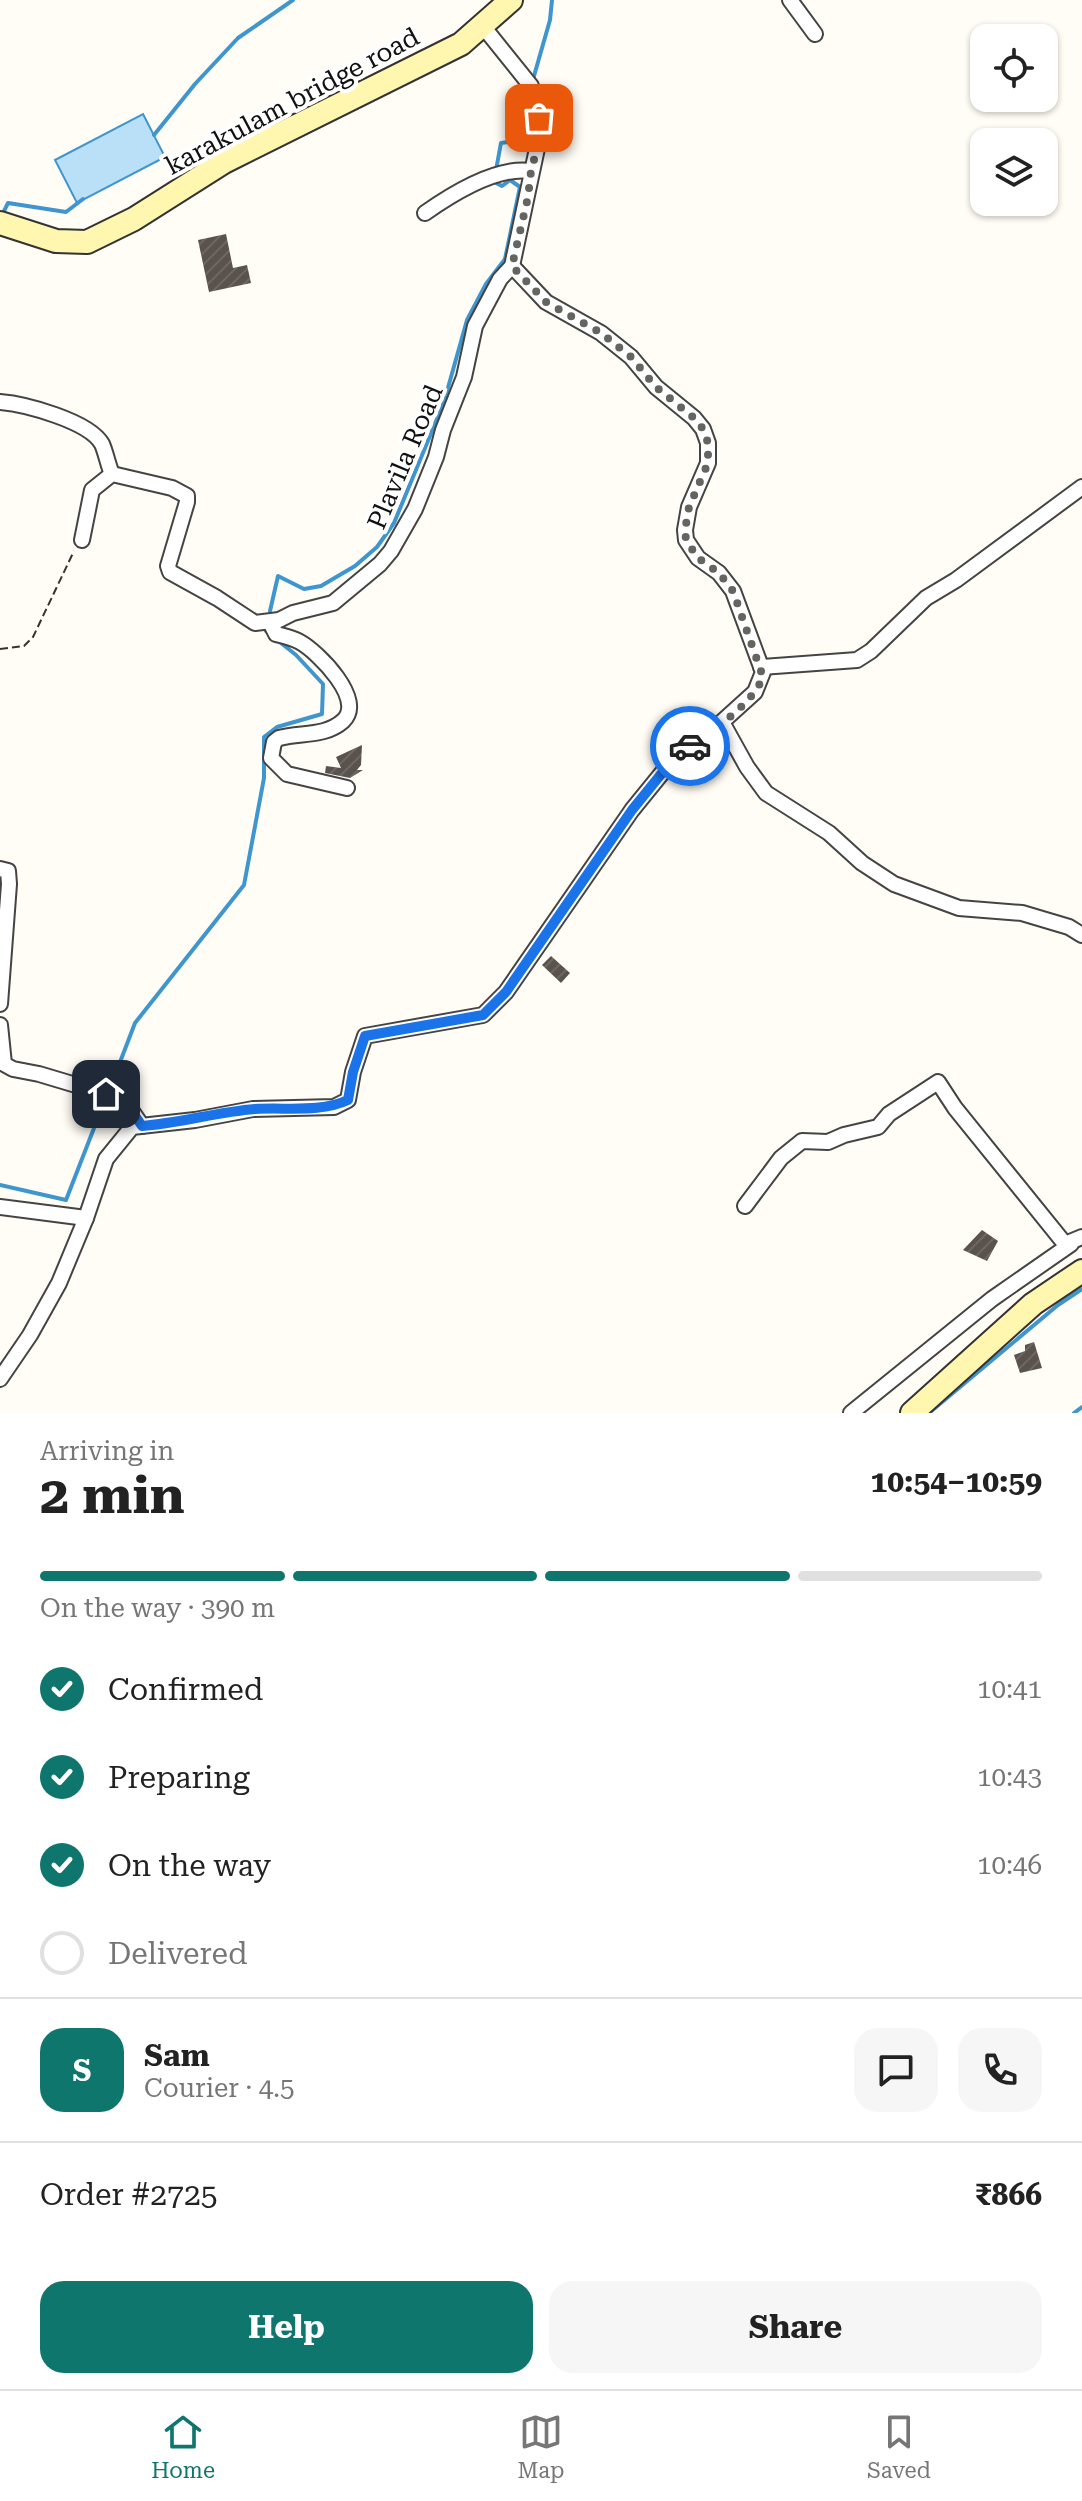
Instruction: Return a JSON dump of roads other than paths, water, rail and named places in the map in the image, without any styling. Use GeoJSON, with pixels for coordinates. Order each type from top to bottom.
{"type":"FeatureCollection","features":[{"type":"Feature","properties":{"kind":"main road","name":"karakulam bridge road"},"geometry":{"type":"LineString","coordinates":[[3,224],[56,241],[87,242],[134,219],[224,162],[461,44],[511,0]]}},
{"type":"Feature","properties":{"kind":"main road"},"geometry":{"type":"LineString","coordinates":[[912,1413],[1033,1304],[1082,1271]]}},
{"type":"Feature","properties":{"kind":"street"},"geometry":{"type":"LineString","coordinates":[[790,0],[815,34]]}},
{"type":"Feature","properties":{"kind":"street"},"geometry":{"type":"LineString","coordinates":[[0,1379],[30,1335],[59,1283],[106,1159],[132,1127],[253,1109],[334,1107],[348,1100],[365,1036],[483,1015],[506,992],[632,810],[675,757],[722,722],[758,689],[763,677],[733,591],[719,573],[698,558],[686,540],[689,507],[708,463],[708,443],[703,429],[656,387],[631,357],[601,333],[546,302],[512,266],[542,125],[534,108],[531,86],[482,25]]}},
{"type":"Feature","properties":{"kind":"street"},"geometry":{"type":"LineString","coordinates":[[425,213],[454,192],[517,169],[531,171]]}},
{"type":"Feature","properties":{"kind":"street","name":"Plavila Road"},"geometry":{"type":"LineString","coordinates":[[270,622],[333,603],[380,564],[402,536],[425,486],[464,377],[475,326],[500,279],[512,266]]}},
{"type":"Feature","properties":{"kind":"street"},"geometry":{"type":"LineString","coordinates":[[0,402],[21,404],[87,429],[101,442],[112,474]]}},
{"type":"Feature","properties":{"kind":"street"},"geometry":{"type":"LineString","coordinates":[[112,474],[172,488],[187,496],[168,566],[170,572],[255,623],[270,622],[276,634],[298,640],[325,664],[343,688],[350,705],[345,719],[331,729],[279,738],[274,742],[271,758],[287,774],[347,788]]}},
{"type":"Feature","properties":{"kind":"street"},"geometry":{"type":"LineString","coordinates":[[82,540],[92,490],[112,474]]}},
{"type":"Feature","properties":{"kind":"street"},"geometry":{"type":"LineString","coordinates":[[761,667],[857,660],[871,651],[926,598],[956,580],[1082,487]]}},
{"type":"Feature","properties":{"kind":"street"},"geometry":{"type":"LineString","coordinates":[[722,722],[747,767],[766,793],[829,833],[862,863],[894,884],[959,908],[1022,913],[1069,927],[1082,935]]}},
{"type":"Feature","properties":{"kind":"street"},"geometry":{"type":"LineString","coordinates":[[0,869],[8,871],[9,884],[0,1004]]}},
{"type":"Feature","properties":{"kind":"street"},"geometry":{"type":"LineString","coordinates":[[0,1025],[4,1064],[114,1097],[129,1107],[142,1126]]}},
{"type":"Feature","properties":{"kind":"street"},"geometry":{"type":"LineString","coordinates":[[745,1206],[781,1158],[802,1141],[828,1142],[878,1127],[889,1114],[938,1082],[955,1108],[1065,1244],[1076,1241]]}},
{"type":"Feature","properties":{"kind":"street"},"geometry":{"type":"LineString","coordinates":[[0,1207],[86,1218]]}},
{"type":"Feature","properties":{"kind":"street"},"geometry":{"type":"LineString","coordinates":[[851,1413],[992,1299],[1076,1241]]}},
{"type":"Feature","properties":{"kind":"water"},"geometry":{"type":"Polygon","coordinates":[[[143,114],[165,157],[77,203],[55,160],[143,114]]]}},
{"type":"Feature","properties":{"kind":"waterway"},"geometry":{"type":"LineString","coordinates":[[154,135],[238,38],[293,0]]}},
{"type":"Feature","properties":{"kind":"waterway"},"geometry":{"type":"LineString","coordinates":[[532,83],[550,20],[552,0]]}},
{"type":"Feature","properties":{"kind":"waterway"},"geometry":{"type":"LineString","coordinates":[[496,170],[501,143],[516,141],[530,130],[531,115]]}},
{"type":"Feature","properties":{"kind":"waterway"},"geometry":{"type":"LineString","coordinates":[[270,611],[278,576],[304,589],[321,586],[355,566],[377,547],[394,523],[444,402],[467,320],[486,284],[505,259],[520,187],[510,180],[502,186],[495,179]]}},
{"type":"Feature","properties":{"kind":"waterway"},"geometry":{"type":"LineString","coordinates":[[1,217],[8,203],[66,212],[83,199]]}},
{"type":"Feature","properties":{"kind":"waterway"},"geometry":{"type":"LineString","coordinates":[[112,1083],[135,1023],[244,885],[264,778],[264,737],[277,727],[322,714],[323,684],[296,655],[266,631]]}},
{"type":"Feature","properties":{"kind":"waterway"},"geometry":{"type":"LineString","coordinates":[[0,1185],[66,1200],[103,1105]]}},
{"type":"Feature","properties":{"kind":"waterway"},"geometry":{"type":"LineString","coordinates":[[929,1413],[1058,1305],[1082,1289]]}},
{"type":"Feature","properties":{"kind":"waterway"},"geometry":{"type":"LineString","coordinates":[[1074,1413],[1082,1407]]}}]}
